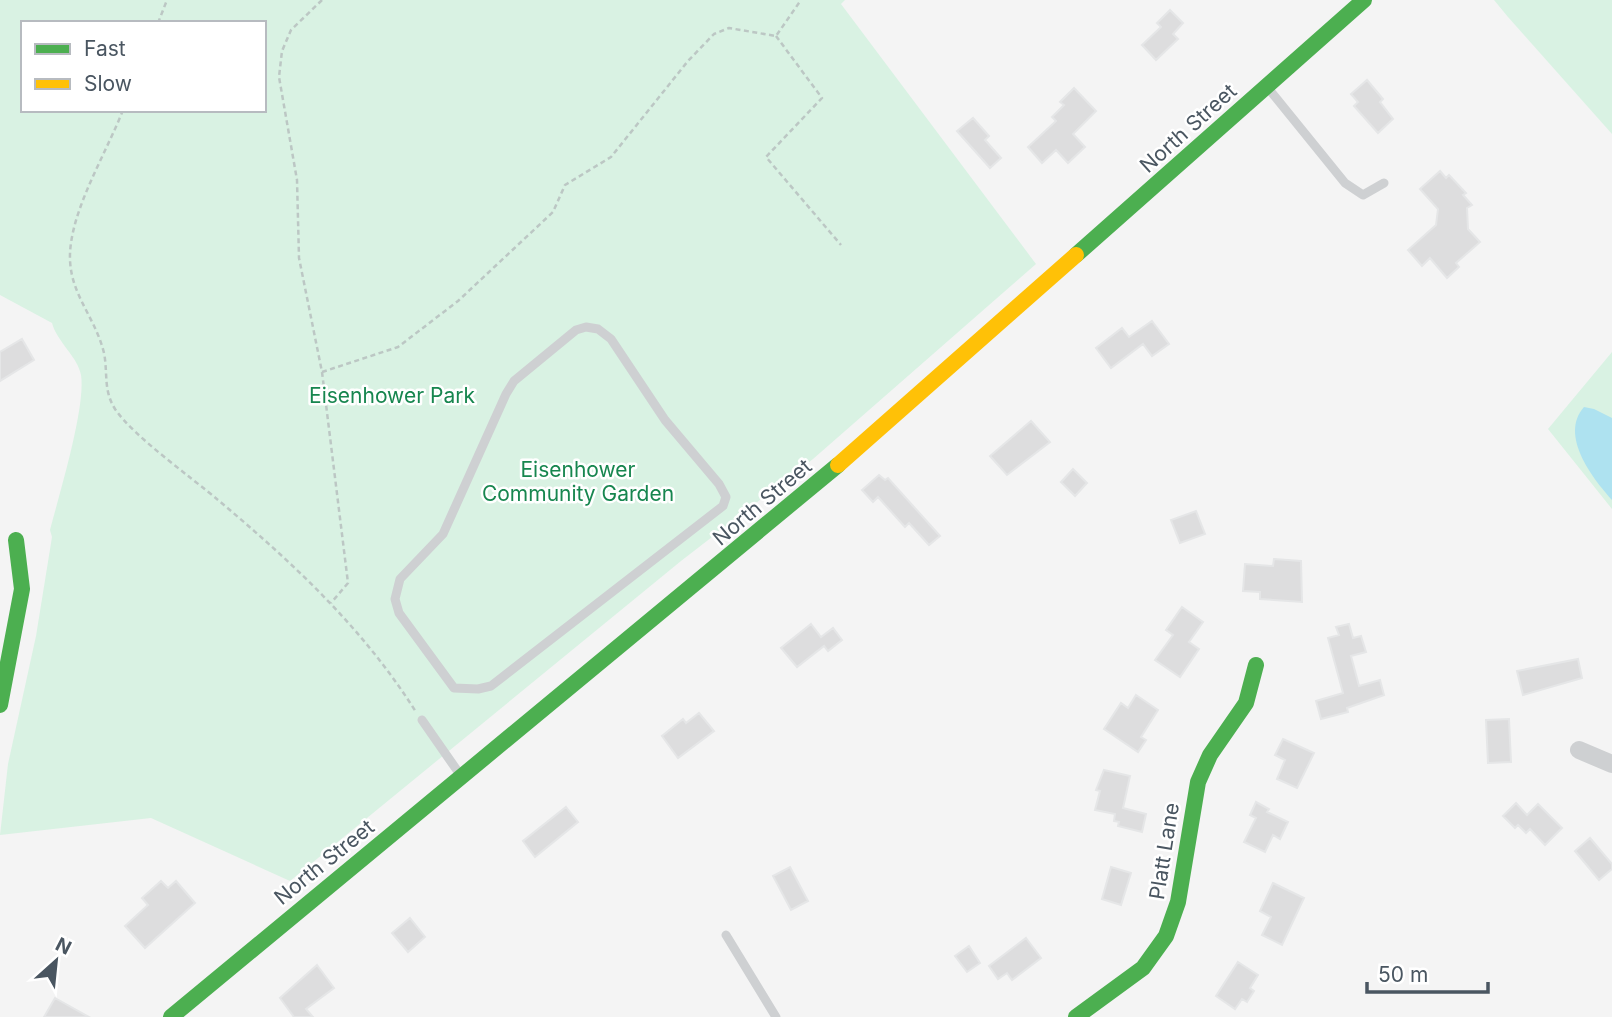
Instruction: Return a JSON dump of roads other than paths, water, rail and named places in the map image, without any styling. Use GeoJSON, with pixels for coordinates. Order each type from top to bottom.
{"type":"FeatureCollection","features":[{"type":"Feature","properties":{"kind":"main road","name":"North Street"},"geometry":{"type":"LineString","coordinates":[[171,1017],[801,498],[1364,0]]}},
{"type":"Feature","properties":{"kind":"main road"},"geometry":{"type":"LineString","coordinates":[[0,705],[22,589],[16,540]]}},
{"type":"Feature","properties":{"kind":"main road","name":"Platt Lane"},"geometry":{"type":"LineString","coordinates":[[1076,1017],[1143,968],[1166,936],[1178,902],[1198,782],[1210,755],[1246,703],[1256,665]]}},
{"type":"Feature","properties":{"kind":"street"},"geometry":{"type":"LineString","coordinates":[[1579,750],[1612,764]]}},
{"type":"Feature","properties":{"kind":"lane"},"geometry":{"type":"LineString","coordinates":[[1266,86],[1345,183],[1363,195],[1384,183]]}},
{"type":"Feature","properties":{"kind":"lane"},"geometry":{"type":"LineString","coordinates":[[586,327],[598,329],[611,339],[665,420],[719,484],[726,497],[723,506],[491,686],[478,689],[454,688],[416,637],[398,614],[395,599],[400,579],[443,534],[506,394],[514,381],[576,330],[586,327]]}},
{"type":"Feature","properties":{"kind":"lane"},"geometry":{"type":"LineString","coordinates":[[422,720],[461,777]]}},
{"type":"Feature","properties":{"kind":"lane"},"geometry":{"type":"LineString","coordinates":[[726,935],[776,1017]]}},
{"type":"Feature","properties":{"kind":"water"},"geometry":{"type":"Polygon","coordinates":[[[1584,407],[1612,418],[1612,500],[1588,468],[1577,443],[1577,418],[1584,407]]]}},
{"type":"Feature","properties":{"kind":"park label","name":"Eisenhower Park"},"geometry":{"type":"Point","coordinates":[392,395]}},
{"type":"Feature","properties":{"kind":"park label","name":"Eisenhower Community Garden"},"geometry":{"type":"Point","coordinates":[578,481]}}]}
